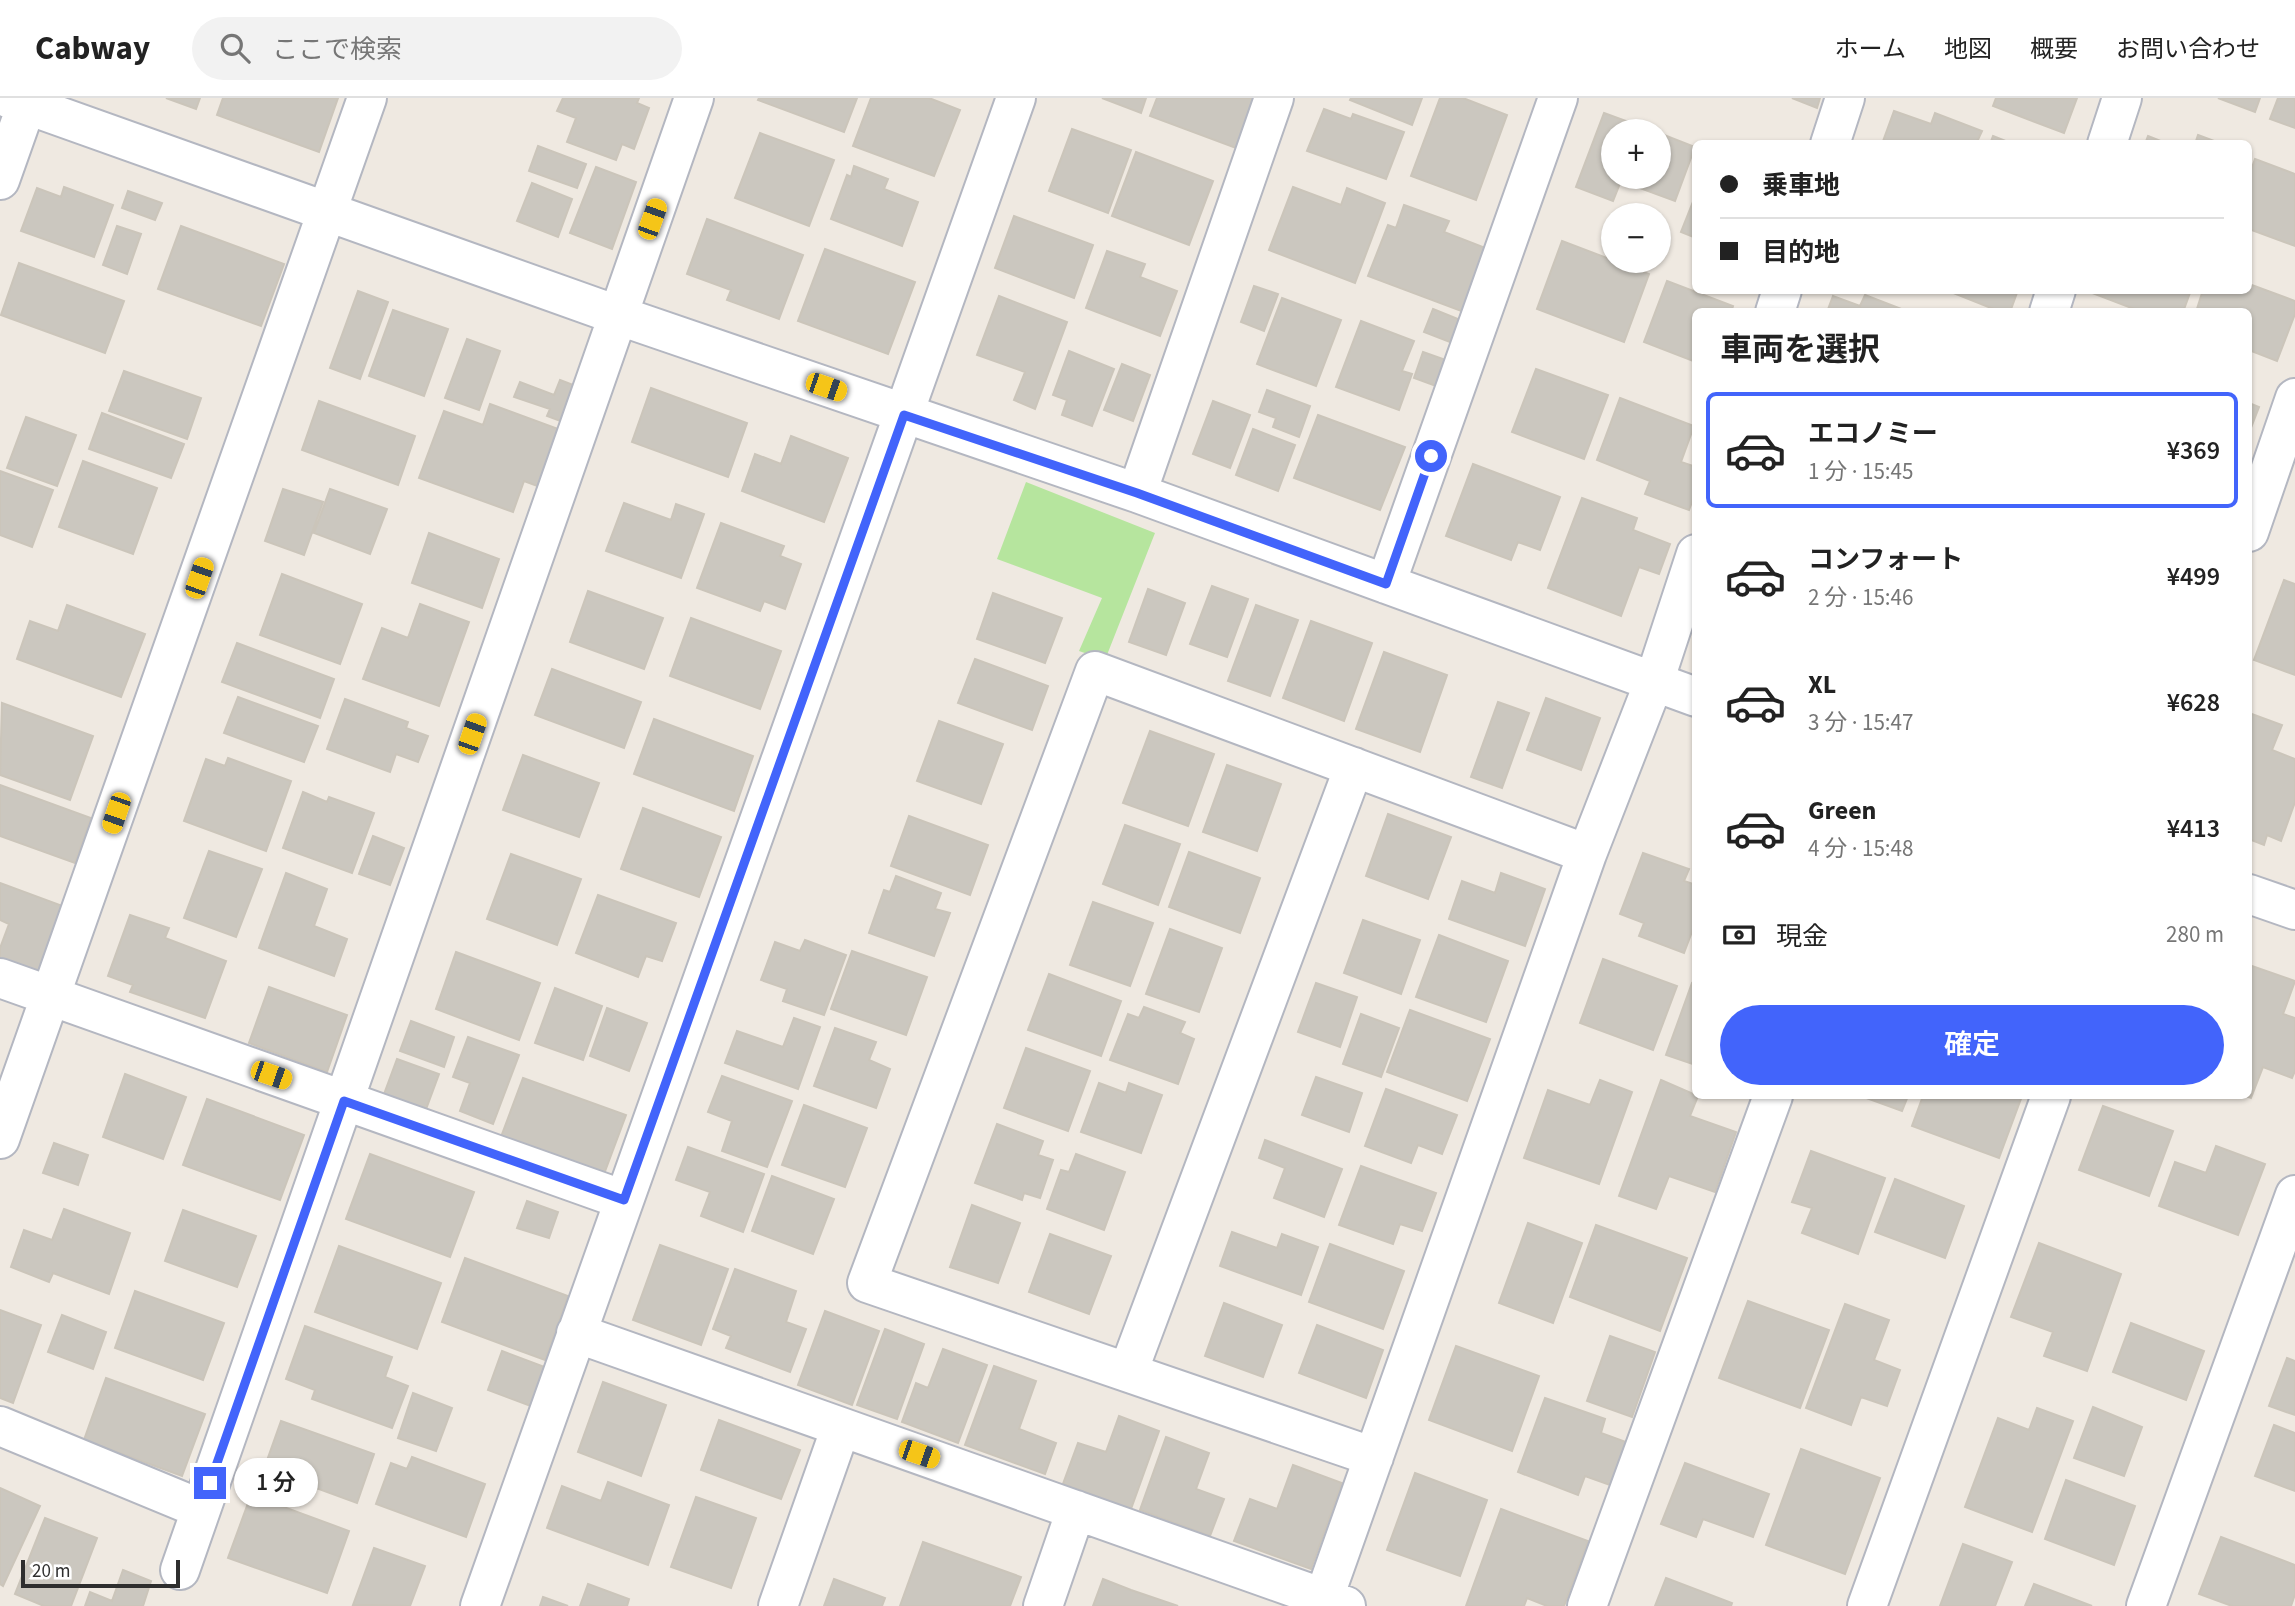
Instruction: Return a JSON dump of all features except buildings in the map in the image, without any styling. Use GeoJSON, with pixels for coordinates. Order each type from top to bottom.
{"type":"FeatureCollection","features":[{"type":"Feature","properties":{"kind":"street"},"geometry":{"type":"LineString","coordinates":[[0,1139],[367,98]]}},
{"type":"Feature","properties":{"kind":"street"},"geometry":{"type":"LineString","coordinates":[[180,1570],[694,98]]}},
{"type":"Feature","properties":{"kind":"street"},"geometry":{"type":"LineString","coordinates":[[480,1606],[1016,98]]}},
{"type":"Feature","properties":{"kind":"street"},"geometry":{"type":"LineString","coordinates":[[1137,493],[1274,98]]}},
{"type":"Feature","properties":{"kind":"street"},"geometry":{"type":"LineString","coordinates":[[1386,584],[1558,98]]}},
{"type":"Feature","properties":{"kind":"street"},"geometry":{"type":"LineString","coordinates":[[1831,140],[1845,98]]}},
{"type":"Feature","properties":{"kind":"street"},"geometry":{"type":"LineString","coordinates":[[2108,140],[2122,98]]}},
{"type":"Feature","properties":{"kind":"street"},"geometry":{"type":"LineString","coordinates":[[0,180],[21,100],[617,315],[1137,493],[1692,695]]}},
{"type":"Feature","properties":{"kind":"street"},"geometry":{"type":"LineString","coordinates":[[2252,523],[2295,398]]}},
{"type":"Feature","properties":{"kind":"street"},"geometry":{"type":"LineString","coordinates":[[576,1333],[1330,1603],[1374,1457],[1587,854],[1654,681],[1692,566]]}},
{"type":"Feature","properties":{"kind":"street"},"geometry":{"type":"LineString","coordinates":[[1374,1457],[867,1283],[1096,671],[1587,854]]}},
{"type":"Feature","properties":{"kind":"street"},"geometry":{"type":"LineString","coordinates":[[1128,1372],[1354,767]]}},
{"type":"Feature","properties":{"kind":"street"},"geometry":{"type":"LineString","coordinates":[[2252,895],[2295,910]]}},
{"type":"Feature","properties":{"kind":"street"},"geometry":{"type":"LineString","coordinates":[[0,978],[624,1200]]}},
{"type":"Feature","properties":{"kind":"street"},"geometry":{"type":"LineString","coordinates":[[1587,1606],[1772,1099]]}},
{"type":"Feature","properties":{"kind":"street"},"geometry":{"type":"LineString","coordinates":[[1867,1606],[2050,1099]]}},
{"type":"Feature","properties":{"kind":"street"},"geometry":{"type":"LineString","coordinates":[[2146,1606],[2295,1195]]}},
{"type":"Feature","properties":{"kind":"street"},"geometry":{"type":"LineString","coordinates":[[0,1426],[201,1509]]}},
{"type":"Feature","properties":{"kind":"street"},"geometry":{"type":"LineString","coordinates":[[778,1606],[841,1427]]}},
{"type":"Feature","properties":{"kind":"street"},"geometry":{"type":"LineString","coordinates":[[1043,1606],[1076,1510]]}},
{"type":"Feature","properties":{"kind":"green space"},"geometry":{"type":"Polygon","coordinates":[[[1026,482],[1155,533],[1105,660],[1079,651],[1102,598],[997,559],[1026,482]]]}},
{"type":"Feature","properties":{"kind":"route"},"geometry":{"type":"LineString","coordinates":[[210,1483],[344,1101],[624,1200],[904,415],[1137,493],[1386,584],[1431,456]]}}]}
